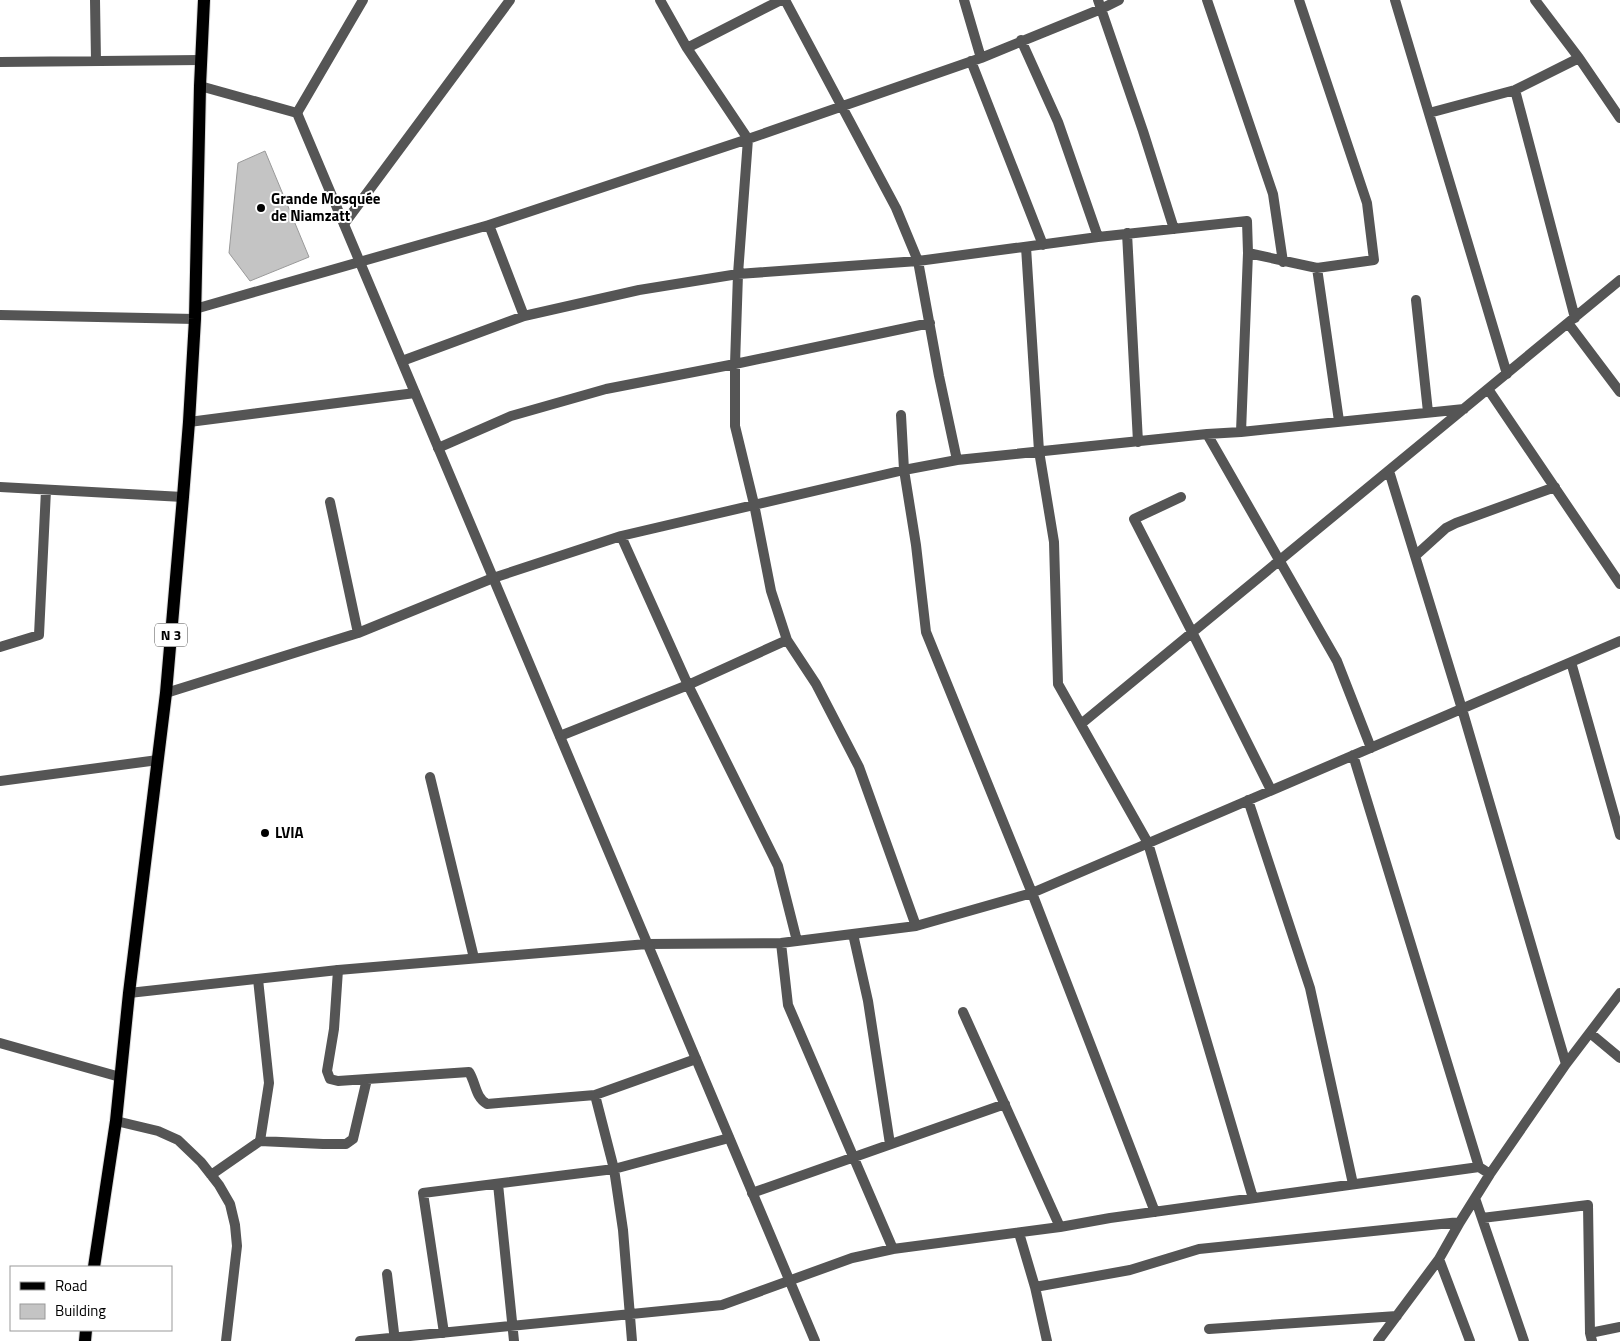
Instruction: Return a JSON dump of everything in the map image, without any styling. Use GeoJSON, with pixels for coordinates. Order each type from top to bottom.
{"type":"FeatureCollection","features":[{"type":"Feature","properties":{"kind":"main road","name":"N 3"},"geometry":{"type":"LineString","coordinates":[[94,1266],[116,1120],[129,993],[166,693],[183,498],[195,314],[200,86],[204,0]]}},
{"type":"Feature","properties":{"kind":"street"},"geometry":{"type":"LineString","coordinates":[[95,0],[96,61]]}},
{"type":"Feature","properties":{"kind":"street"},"geometry":{"type":"LineString","coordinates":[[297,113],[363,0]]}},
{"type":"Feature","properties":{"kind":"street"},"geometry":{"type":"LineString","coordinates":[[344,224],[510,0]]}},
{"type":"Feature","properties":{"kind":"street"},"geometry":{"type":"LineString","coordinates":[[660,0],[688,48],[748,139],[738,274],[734,364],[736,426],[771,591],[787,640],[816,684],[859,767],[916,926]]}},
{"type":"Feature","properties":{"kind":"street"},"geometry":{"type":"LineString","coordinates":[[688,48],[781,0]]}},
{"type":"Feature","properties":{"kind":"street"},"geometry":{"type":"LineString","coordinates":[[785,0],[896,208],[918,261],[938,376],[957,460]]}},
{"type":"Feature","properties":{"kind":"street"},"geometry":{"type":"LineString","coordinates":[[964,0],[976,59],[1043,245]]}},
{"type":"Feature","properties":{"kind":"street"},"geometry":{"type":"LineString","coordinates":[[0,315],[195,314],[360,262],[489,225],[748,139],[976,59],[1100,4],[1118,0]]}},
{"type":"Feature","properties":{"kind":"street"},"geometry":{"type":"LineString","coordinates":[[1208,0],[1274,194],[1283,262]]}},
{"type":"Feature","properties":{"kind":"street"},"geometry":{"type":"LineString","coordinates":[[1248,253],[1317,268],[1374,260],[1367,203],[1299,0]]}},
{"type":"Feature","properties":{"kind":"street"},"geometry":{"type":"LineString","coordinates":[[1395,0],[1507,374]]}},
{"type":"Feature","properties":{"kind":"street"},"geometry":{"type":"LineString","coordinates":[[1535,0],[1579,58],[1620,118]]}},
{"type":"Feature","properties":{"kind":"street"},"geometry":{"type":"LineString","coordinates":[[1100,4],[1174,229]]}},
{"type":"Feature","properties":{"kind":"street"},"geometry":{"type":"LineString","coordinates":[[1021,40],[1058,122],[1098,237]]}},
{"type":"Feature","properties":{"kind":"street"},"geometry":{"type":"LineString","coordinates":[[1429,114],[1515,90],[1579,58]]}},
{"type":"Feature","properties":{"kind":"street"},"geometry":{"type":"LineString","coordinates":[[0,62],[201,60]]}},
{"type":"Feature","properties":{"kind":"street"},"geometry":{"type":"LineString","coordinates":[[200,86],[297,113]]}},
{"type":"Feature","properties":{"kind":"street"},"geometry":{"type":"LineString","coordinates":[[1515,90],[1572,320],[1619,388]]}},
{"type":"Feature","properties":{"kind":"street"},"geometry":{"type":"LineString","coordinates":[[297,113],[815,1341]]}},
{"type":"Feature","properties":{"kind":"street"},"geometry":{"type":"LineString","coordinates":[[402,361],[524,316],[639,290],[738,274],[918,261],[1126,233],[1247,221],[1248,253],[1241,432]]}},
{"type":"Feature","properties":{"kind":"street"},"geometry":{"type":"LineString","coordinates":[[489,225],[524,316]]}},
{"type":"Feature","properties":{"kind":"street"},"geometry":{"type":"LineString","coordinates":[[1126,233],[1138,442]]}},
{"type":"Feature","properties":{"kind":"street"},"geometry":{"type":"LineString","coordinates":[[1026,247],[1039,451],[1054,542],[1058,684],[1148,843],[1253,1198]]}},
{"type":"Feature","properties":{"kind":"street"},"geometry":{"type":"LineString","coordinates":[[1317,268],[1339,421]]}},
{"type":"Feature","properties":{"kind":"street"},"geometry":{"type":"LineString","coordinates":[[1081,724],[1620,280]]}},
{"type":"Feature","properties":{"kind":"street"},"geometry":{"type":"LineString","coordinates":[[1416,300],[1428,412]]}},
{"type":"Feature","properties":{"kind":"street"},"geometry":{"type":"LineString","coordinates":[[438,448],[511,416],[606,389],[930,323]]}},
{"type":"Feature","properties":{"kind":"street"},"geometry":{"type":"LineString","coordinates":[[1488,389],[1620,584]]}},
{"type":"Feature","properties":{"kind":"street"},"geometry":{"type":"LineString","coordinates":[[189,422],[415,393]]}},
{"type":"Feature","properties":{"kind":"street"},"geometry":{"type":"LineString","coordinates":[[166,693],[358,633],[493,578],[621,536],[904,470],[957,460],[1039,451],[1464,409]]}},
{"type":"Feature","properties":{"kind":"street"},"geometry":{"type":"LineString","coordinates":[[901,414],[904,470],[916,545],[926,632],[1032,893],[1155,1212]]}},
{"type":"Feature","properties":{"kind":"street"},"geometry":{"type":"LineString","coordinates":[[1206,434],[1337,661],[1371,748]]}},
{"type":"Feature","properties":{"kind":"street"},"geometry":{"type":"LineString","coordinates":[[1389,471],[1462,709],[1566,1064]]}},
{"type":"Feature","properties":{"kind":"street"},"geometry":{"type":"LineString","coordinates":[[0,487],[183,498]]}},
{"type":"Feature","properties":{"kind":"street"},"geometry":{"type":"LineString","coordinates":[[1415,556],[1446,528],[1456,523],[1554,487]]}},
{"type":"Feature","properties":{"kind":"street"},"geometry":{"type":"LineString","coordinates":[[0,647],[39,635],[46,490]]}},
{"type":"Feature","properties":{"kind":"street"},"geometry":{"type":"LineString","coordinates":[[1181,497],[1134,519],[1271,790]]}},
{"type":"Feature","properties":{"kind":"street"},"geometry":{"type":"LineString","coordinates":[[330,502],[358,633]]}},
{"type":"Feature","properties":{"kind":"street"},"geometry":{"type":"LineString","coordinates":[[621,536],[688,685],[778,866],[797,941]]}},
{"type":"Feature","properties":{"kind":"street"},"geometry":{"type":"LineString","coordinates":[[560,736],[688,685],[787,640]]}},
{"type":"Feature","properties":{"kind":"street"},"geometry":{"type":"LineString","coordinates":[[129,993],[338,970],[474,958],[647,944],[781,943],[916,926],[1032,893],[1620,641]]}},
{"type":"Feature","properties":{"kind":"street"},"geometry":{"type":"LineString","coordinates":[[1571,662],[1620,835]]}},
{"type":"Feature","properties":{"kind":"street"},"geometry":{"type":"LineString","coordinates":[[1353,755],[1479,1168]]}},
{"type":"Feature","properties":{"kind":"street"},"geometry":{"type":"LineString","coordinates":[[0,781],[158,760]]}},
{"type":"Feature","properties":{"kind":"street"},"geometry":{"type":"LineString","coordinates":[[430,778],[474,958]]}},
{"type":"Feature","properties":{"kind":"street"},"geometry":{"type":"LineString","coordinates":[[1248,800],[1310,988],[1353,1184]]}},
{"type":"Feature","properties":{"kind":"street"},"geometry":{"type":"LineString","coordinates":[[853,934],[868,1000],[890,1144]]}},
{"type":"Feature","properties":{"kind":"street"},"geometry":{"type":"LineString","coordinates":[[781,943],[788,1005],[893,1249]]}},
{"type":"Feature","properties":{"kind":"street"},"geometry":{"type":"LineString","coordinates":[[338,970],[334,1029],[327,1071],[330,1079],[338,1081],[468,1072],[473,1079],[477,1094],[482,1102],[487,1104],[595,1094],[696,1058]]}},
{"type":"Feature","properties":{"kind":"street"},"geometry":{"type":"LineString","coordinates":[[258,979],[269,1083],[260,1141]]}},
{"type":"Feature","properties":{"kind":"street"},"geometry":{"type":"LineString","coordinates":[[1378,1341],[1439,1259],[1490,1174],[1566,1064],[1620,993]]}},
{"type":"Feature","properties":{"kind":"street"},"geometry":{"type":"LineString","coordinates":[[963,1012],[1060,1227]]}},
{"type":"Feature","properties":{"kind":"street"},"geometry":{"type":"LineString","coordinates":[[1590,1033],[1620,1058]]}},
{"type":"Feature","properties":{"kind":"street"},"geometry":{"type":"LineString","coordinates":[[0,1043],[120,1077]]}},
{"type":"Feature","properties":{"kind":"street"},"geometry":{"type":"LineString","coordinates":[[211,1175],[260,1141],[346,1144],[353,1139],[367,1079]]}},
{"type":"Feature","properties":{"kind":"street"},"geometry":{"type":"LineString","coordinates":[[595,1094],[614,1169],[623,1230],[632,1341]]}},
{"type":"Feature","properties":{"kind":"street"},"geometry":{"type":"LineString","coordinates":[[752,1193],[1005,1104]]}},
{"type":"Feature","properties":{"kind":"street"},"geometry":{"type":"LineString","coordinates":[[116,1120],[158,1131],[178,1140],[219,1184],[230,1204],[237,1246],[226,1341]]}},
{"type":"Feature","properties":{"kind":"street"},"geometry":{"type":"LineString","coordinates":[[444,1333],[423,1193],[614,1169],[729,1138]]}},
{"type":"Feature","properties":{"kind":"street"},"geometry":{"type":"LineString","coordinates":[[360,1341],[722,1305],[852,1258],[893,1249],[1479,1168],[1490,1174]]}},
{"type":"Feature","properties":{"kind":"street"},"geometry":{"type":"LineString","coordinates":[[498,1184],[514,1341]]}},
{"type":"Feature","properties":{"kind":"street"},"geometry":{"type":"LineString","coordinates":[[1475,1198],[1524,1341]]}},
{"type":"Feature","properties":{"kind":"street"},"geometry":{"type":"LineString","coordinates":[[1482,1218],[1588,1205],[1591,1337],[1620,1327]]}},
{"type":"Feature","properties":{"kind":"street"},"geometry":{"type":"LineString","coordinates":[[1034,1287],[1130,1270],[1198,1249],[1460,1222]]}},
{"type":"Feature","properties":{"kind":"street"},"geometry":{"type":"LineString","coordinates":[[1019,1233],[1047,1341]]}},
{"type":"Feature","properties":{"kind":"street"},"geometry":{"type":"LineString","coordinates":[[1439,1259],[1470,1341]]}},
{"type":"Feature","properties":{"kind":"street"},"geometry":{"type":"LineString","coordinates":[[388,1274],[395,1339]]}},
{"type":"Feature","properties":{"kind":"street"},"geometry":{"type":"LineString","coordinates":[[1209,1329],[1397,1316]]}},
{"type":"Feature","properties":{"kind":"building","name":"Grande Mosquée de Niamzatt"},"geometry":{"type":"Polygon","coordinates":[[[265,151],[309,257],[250,281],[229,253],[238,163],[265,151]]]}},
{"type":"Feature","properties":{"kind":"place","name":"Grande Mosquée de Niamzatt"},"geometry":{"type":"Point","coordinates":[261,208]}},
{"type":"Feature","properties":{"kind":"place","name":"LVIA"},"geometry":{"type":"Point","coordinates":[265,833]}}]}
